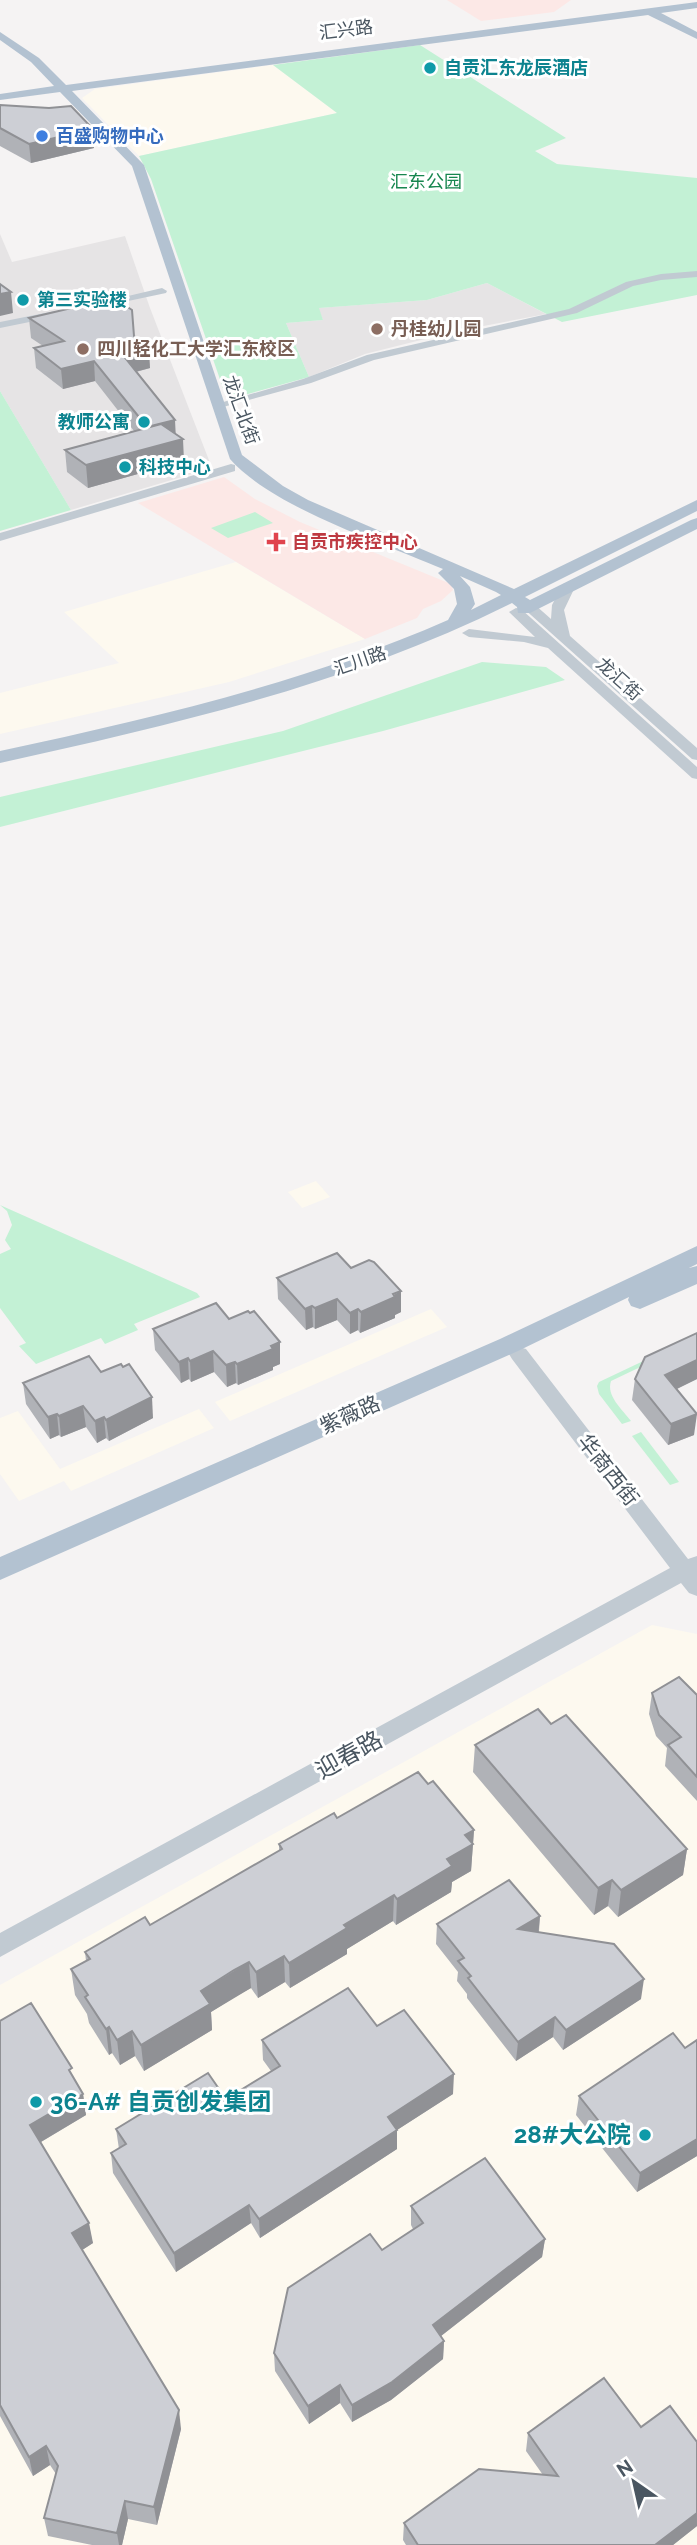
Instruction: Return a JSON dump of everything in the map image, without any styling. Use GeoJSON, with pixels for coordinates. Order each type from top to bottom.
{"type":"FeatureCollection","features":[{"type":"Feature","properties":{"kind":"main road"},"geometry":{"type":"LineString","coordinates":[[628,0],[687,26],[697,36]]}},
{"type":"Feature","properties":{"kind":"main road"},"geometry":{"type":"LineString","coordinates":[[669,0],[697,4]]}},
{"type":"Feature","properties":{"kind":"main road"},"geometry":{"type":"LineString","coordinates":[[574,20],[590,15],[611,3]]}},
{"type":"Feature","properties":{"kind":"main road"},"geometry":{"type":"LineString","coordinates":[[0,95],[649,8],[697,4]]}},
{"type":"Feature","properties":{"kind":"main road"},"geometry":{"type":"LineString","coordinates":[[687,26],[685,15],[697,4]]}},
{"type":"Feature","properties":{"kind":"main road"},"geometry":{"type":"LineString","coordinates":[[574,20],[641,19],[687,26]]}},
{"type":"Feature","properties":{"kind":"main road","name":"龙汇北街"},"geometry":{"type":"LineString","coordinates":[[0,34],[29,54],[118,159],[135,204]]}},
{"type":"Feature","properties":{"kind":"main road","name":"龙汇北街"},"geometry":{"type":"LineString","coordinates":[[0,43],[57,88],[138,165],[235,456],[243,465],[302,503],[516,603]]}},
{"type":"Feature","properties":{"kind":"main road","name":"龙汇北街"},"geometry":{"type":"LineString","coordinates":[[206,418],[222,459],[266,493],[292,507],[452,571]]}},
{"type":"Feature","properties":{"kind":"main road","name":"汇川路"},"geometry":{"type":"LineString","coordinates":[[0,772],[267,708],[398,665],[462,628],[564,579],[697,505]]}},
{"type":"Feature","properties":{"kind":"main road","name":"汇川路"},"geometry":{"type":"LineString","coordinates":[[564,579],[697,523]]}},
{"type":"Feature","properties":{"kind":"main road"},"geometry":{"type":"LineString","coordinates":[[452,571],[488,577],[564,579]]}},
{"type":"Feature","properties":{"kind":"main road"},"geometry":{"type":"LineString","coordinates":[[452,571],[462,587],[466,604],[462,628]]}},
{"type":"Feature","properties":{"kind":"main road","name":"汇川路"},"geometry":{"type":"LineString","coordinates":[[0,757],[256,696],[462,628]]}},
{"type":"Feature","properties":{"kind":"main road","name":"紫薇路"},"geometry":{"type":"LineString","coordinates":[[0,1569],[509,1345],[697,1254]]}},
{"type":"Feature","properties":{"kind":"main road","name":"紫薇路"},"geometry":{"type":"LineString","coordinates":[[0,1584],[697,1274]]}},
{"type":"Feature","properties":{"kind":"street"},"geometry":{"type":"LineString","coordinates":[[219,405],[287,388],[371,357],[573,311],[630,284],[661,277],[697,274]]}},
{"type":"Feature","properties":{"kind":"street"},"geometry":{"type":"LineString","coordinates":[[81,308],[162,291]]}},
{"type":"Feature","properties":{"kind":"street"},"geometry":{"type":"LineString","coordinates":[[0,325],[68,311]]}},
{"type":"Feature","properties":{"kind":"street"},"geometry":{"type":"LineString","coordinates":[[0,537],[231,468]]}},
{"type":"Feature","properties":{"kind":"street"},"geometry":{"type":"LineString","coordinates":[[462,628],[559,642],[555,620],[564,579]]}},
{"type":"Feature","properties":{"kind":"street","name":"龙汇街"},"geometry":{"type":"LineString","coordinates":[[516,603],[697,775]]}},
{"type":"Feature","properties":{"kind":"street","name":"龙汇街"},"geometry":{"type":"LineString","coordinates":[[559,642],[697,756]]}},
{"type":"Feature","properties":{"kind":"street","name":"华商西街"},"geometry":{"type":"LineString","coordinates":[[519,1354],[693,1574]]}},
{"type":"Feature","properties":{"kind":"street","name":"迎春路"},"geometry":{"type":"LineString","coordinates":[[0,1946],[693,1574]]}},
{"type":"Feature","properties":{"kind":"shaded area"},"geometry":{"type":"Polygon","coordinates":[[[447,0],[571,0],[554,12],[481,21],[447,0]]]}},
{"type":"Feature","properties":{"kind":"shaded area"},"geometry":{"type":"Polygon","coordinates":[[[273,65],[337,113],[139,156],[82,98],[95,89],[273,65]]]}},
{"type":"Feature","properties":{"kind":"shaded area","name":"四川轻化工大学汇东校区"},"geometry":{"type":"Polygon","coordinates":[[[0,234],[12,262],[125,236],[212,468],[71,510],[0,391],[0,234]]]}},
{"type":"Feature","properties":{"kind":"shaded area","name":"丹桂幼儿园"},"geometry":{"type":"Polygon","coordinates":[[[487,283],[546,314],[457,331],[365,354],[309,377],[286,323],[323,320],[318,308],[427,300],[487,283]]]}},
{"type":"Feature","properties":{"kind":"shaded area","name":"自贡市疾控中心"},"geometry":{"type":"Polygon","coordinates":[[[224,477],[255,499],[300,522],[451,584],[453,590],[441,601],[423,609],[417,618],[365,639],[138,503],[224,477]]]}},
{"type":"Feature","properties":{"kind":"shaded area"},"geometry":{"type":"Polygon","coordinates":[[[236,562],[365,639],[229,682],[0,734],[0,693],[119,663],[64,612],[236,562]]]}},
{"type":"Feature","properties":{"kind":"shaded area"},"geometry":{"type":"Polygon","coordinates":[[[316,1181],[330,1197],[302,1208],[288,1192],[316,1181]]]}},
{"type":"Feature","properties":{"kind":"shaded area"},"geometry":{"type":"Polygon","coordinates":[[[431,1309],[447,1327],[230,1421],[215,1402],[431,1309]]]}},
{"type":"Feature","properties":{"kind":"shaded area"},"geometry":{"type":"Polygon","coordinates":[[[199,1409],[214,1428],[71,1491],[64,1481],[19,1501],[0,1474],[0,1418],[18,1411],[60,1469],[199,1409]]]}},
{"type":"Feature","properties":{"kind":"shaded area"},"geometry":{"type":"Polygon","coordinates":[[[652,1625],[697,1634],[697,2545],[0,2545],[0,1985],[652,1625]]]}},
{"type":"Feature","properties":{"kind":"green space","name":"汇东公园"},"geometry":{"type":"Polygon","coordinates":[[[420,45],[566,138],[535,151],[557,164],[697,178],[697,295],[562,322],[487,283],[427,300],[319,308],[323,320],[286,323],[309,377],[241,396],[225,394],[151,179],[139,156],[337,113],[273,65],[420,45]]]}},
{"type":"Feature","properties":{"kind":"green space"},"geometry":{"type":"Polygon","coordinates":[[[0,391],[71,510],[0,531],[0,391]]]}},
{"type":"Feature","properties":{"kind":"green space"},"geometry":{"type":"Polygon","coordinates":[[[255,512],[273,523],[228,538],[211,528],[255,512]]]}},
{"type":"Feature","properties":{"kind":"green space"},"geometry":{"type":"Polygon","coordinates":[[[482,662],[546,667],[565,680],[383,731],[0,827],[0,797],[283,731],[482,662]]]}},
{"type":"Feature","properties":{"kind":"green space"},"geometry":{"type":"Polygon","coordinates":[[[0,1205],[197,1293],[200,1297],[134,1324],[138,1330],[105,1344],[101,1338],[36,1364],[19,1346],[26,1343],[0,1308],[0,1254],[11,1249],[5,1240],[12,1225],[7,1211],[0,1205]]]}},
{"type":"Feature","properties":{"kind":"green space"},"geometry":{"type":"Polygon","coordinates":[[[694,1337],[697,1340],[611,1381],[613,1397],[631,1421],[622,1424],[599,1394],[599,1382],[694,1337]]]}},
{"type":"Feature","properties":{"kind":"green space"},"geometry":{"type":"Polygon","coordinates":[[[641,1432],[679,1482],[670,1485],[632,1436],[641,1432]]]}},
{"type":"Feature","properties":{"kind":"building"},"geometry":{"type":"Polygon","coordinates":[[[0,105],[49,108],[71,106],[93,129],[29,144],[0,128],[0,105]]]}},
{"type":"Feature","properties":{"kind":"building"},"geometry":{"type":"Polygon","coordinates":[[[0,284],[11,292],[0,294],[0,284]]]}},
{"type":"Feature","properties":{"kind":"building"},"geometry":{"type":"Polygon","coordinates":[[[114,298],[132,310],[134,336],[149,348],[122,354],[175,420],[147,427],[94,361],[61,369],[34,348],[64,341],[29,318],[114,298]]]}},
{"type":"Feature","properties":{"kind":"building"},"geometry":{"type":"Polygon","coordinates":[[[161,424],[183,439],[86,465],[65,450],[161,424]]]}},
{"type":"Feature","properties":{"kind":"building"},"geometry":{"type":"Polygon","coordinates":[[[337,1253],[351,1268],[369,1260],[374,1262],[401,1291],[393,1294],[395,1297],[361,1312],[358,1309],[350,1313],[337,1299],[305,1309],[277,1278],[337,1253]]]}},
{"type":"Feature","properties":{"kind":"building"},"geometry":{"type":"Polygon","coordinates":[[[216,1303],[229,1319],[254,1311],[280,1342],[271,1346],[273,1349],[237,1364],[235,1362],[226,1365],[213,1351],[190,1361],[188,1358],[179,1362],[153,1329],[216,1303]]]}},
{"type":"Feature","properties":{"kind":"building"},"geometry":{"type":"Polygon","coordinates":[[[697,1333],[697,1360],[665,1375],[697,1414],[671,1424],[635,1379],[645,1357],[697,1333]]]}},
{"type":"Feature","properties":{"kind":"building"},"geometry":{"type":"Polygon","coordinates":[[[89,1356],[101,1372],[121,1364],[123,1367],[129,1364],[152,1397],[106,1420],[104,1417],[95,1421],[83,1406],[59,1416],[57,1414],[48,1417],[23,1383],[89,1356]]]}},
{"type":"Feature","properties":{"kind":"building"},"geometry":{"type":"Polygon","coordinates":[[[679,1677],[697,1695],[697,1777],[668,1745],[681,1737],[659,1715],[652,1693],[679,1677]]]}},
{"type":"Feature","properties":{"kind":"building"},"geometry":{"type":"Polygon","coordinates":[[[538,1709],[551,1724],[566,1715],[687,1849],[621,1890],[612,1880],[598,1888],[475,1745],[538,1709]]]}},
{"type":"Feature","properties":{"kind":"building"},"geometry":{"type":"Polygon","coordinates":[[[418,1772],[428,1784],[433,1781],[474,1830],[465,1835],[473,1844],[447,1859],[452,1866],[397,1899],[394,1895],[344,1925],[347,1928],[289,1963],[284,1956],[256,1972],[249,1962],[234,1970],[201,1991],[210,2004],[141,2045],[132,2031],[117,2040],[109,2027],[106,2029],[71,1969],[90,1959],[85,1952],[145,1917],[150,1925],[282,1849],[279,1844],[334,1813],[337,1818],[418,1772]]]}},
{"type":"Feature","properties":{"kind":"building"},"geometry":{"type":"Polygon","coordinates":[[[509,1880],[540,1916],[518,1929],[614,1944],[644,1979],[566,2030],[555,2017],[518,2042],[468,1978],[471,1976],[458,1961],[464,1958],[437,1924],[509,1880]]]}},
{"type":"Feature","properties":{"kind":"building"},"geometry":{"type":"Polygon","coordinates":[[[348,1988],[377,2026],[404,2010],[454,2074],[388,2117],[397,2130],[259,2219],[249,2205],[174,2253],[111,2153],[126,2144],[116,2129],[208,2073],[226,2099],[280,2066],[262,2040],[348,1988]]]}},
{"type":"Feature","properties":{"kind":"building"},"geometry":{"type":"Polygon","coordinates":[[[31,2003],[72,2068],[69,2070],[83,2094],[30,2125],[89,2223],[72,2233],[179,2410],[154,2507],[125,2501],[117,2533],[44,2518],[58,2466],[46,2446],[29,2457],[0,2405],[0,2021],[31,2003]]]}},
{"type":"Feature","properties":{"kind":"building","name":"28#大公院"},"geometry":{"type":"Polygon","coordinates":[[[673,2033],[685,2048],[697,2040],[697,2139],[640,2173],[579,2096],[673,2033]]]}},
{"type":"Feature","properties":{"kind":"building"},"geometry":{"type":"Polygon","coordinates":[[[485,2158],[545,2239],[433,2325],[444,2341],[392,2382],[352,2405],[340,2385],[308,2406],[274,2353],[288,2288],[370,2234],[382,2250],[423,2223],[411,2206],[485,2158]]]}},
{"type":"Feature","properties":{"kind":"building"},"geometry":{"type":"Polygon","coordinates":[[[604,2378],[641,2427],[670,2406],[697,2442],[697,2513],[655,2545],[418,2545],[404,2523],[479,2469],[558,2476],[528,2433],[604,2378]]]}},
{"type":"Feature","properties":{"kind":"place","name":"自贡汇东龙辰酒店"},"geometry":{"type":"Point","coordinates":[430,68]}},
{"type":"Feature","properties":{"kind":"place","name":"百盛购物中心"},"geometry":{"type":"Point","coordinates":[42,136]}},
{"type":"Feature","properties":{"kind":"place","name":"第三实验楼"},"geometry":{"type":"Point","coordinates":[23,300]}},
{"type":"Feature","properties":{"kind":"place","name":"丹桂幼儿园"},"geometry":{"type":"Point","coordinates":[377,329]}},
{"type":"Feature","properties":{"kind":"place","name":"四川轻化工大学汇东校区"},"geometry":{"type":"Point","coordinates":[83,349]}},
{"type":"Feature","properties":{"kind":"place","name":"教师公寓"},"geometry":{"type":"Point","coordinates":[144,422]}},
{"type":"Feature","properties":{"kind":"place","name":"科技中心"},"geometry":{"type":"Point","coordinates":[125,467]}},
{"type":"Feature","properties":{"kind":"place","name":"自贡市疾控中心"},"geometry":{"type":"Point","coordinates":[276,542]}},
{"type":"Feature","properties":{"kind":"place","name":"36-A# 自贡创发集团"},"geometry":{"type":"Point","coordinates":[36,2102]}},
{"type":"Feature","properties":{"kind":"place","name":"28#大公院"},"geometry":{"type":"Point","coordinates":[645,2135]}}]}
